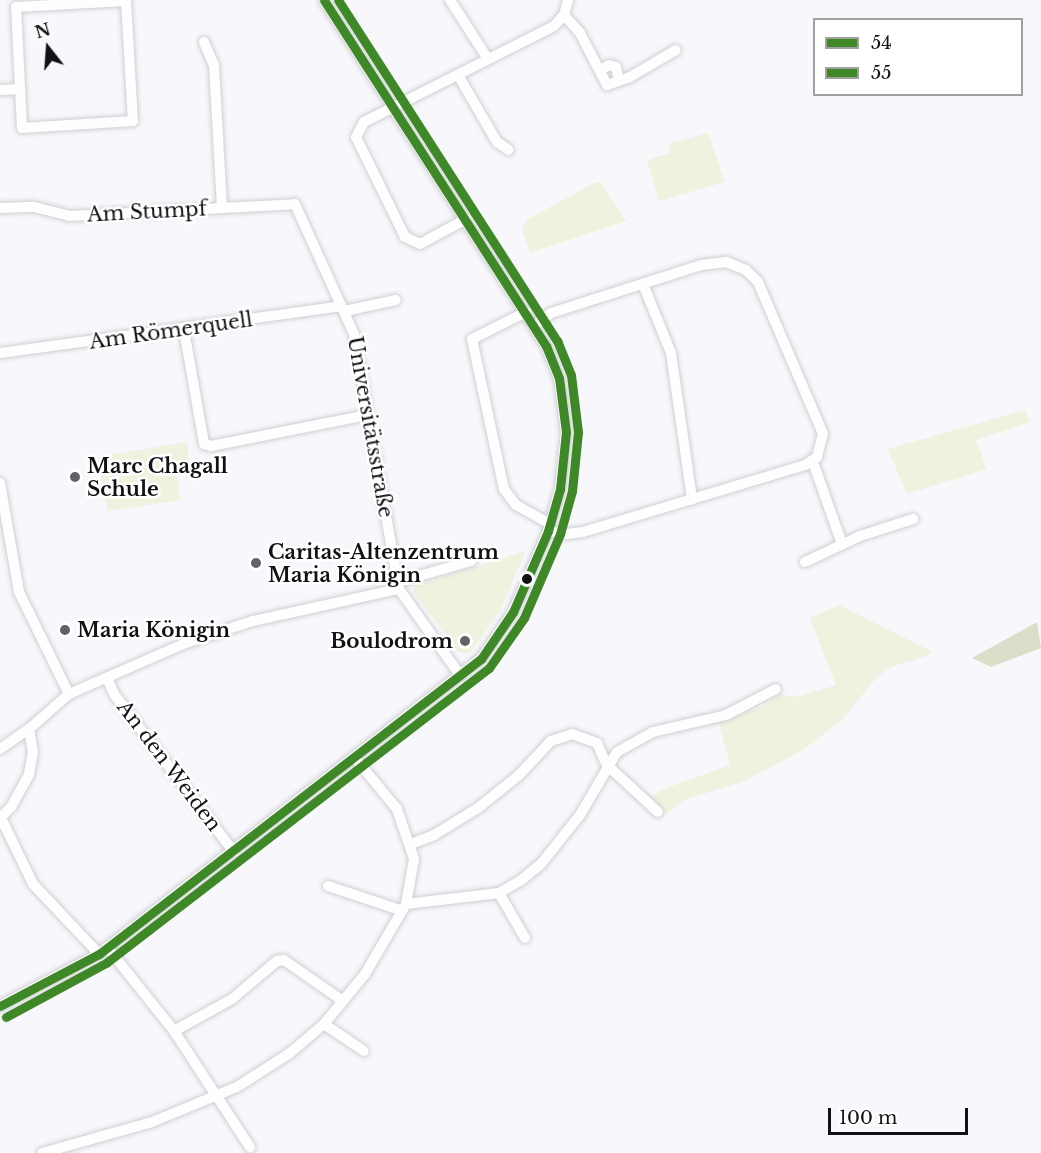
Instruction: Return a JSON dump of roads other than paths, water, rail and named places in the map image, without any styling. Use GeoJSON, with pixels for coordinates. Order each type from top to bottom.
{"type":"FeatureCollection","features":[{"type":"Feature","properties":{"kind":"street"},"geometry":{"type":"LineString","coordinates":[[0,1006],[103,950],[234,852],[460,675],[498,639],[531,578],[549,527],[563,472],[566,432],[559,378],[526,312],[324,0]]}},
{"type":"Feature","properties":{"kind":"street"},"geometry":{"type":"LineString","coordinates":[[450,0],[488,59]]}},
{"type":"Feature","properties":{"kind":"street"},"geometry":{"type":"LineString","coordinates":[[466,219],[420,244],[405,237],[356,137],[364,122],[554,26],[564,15],[568,0]]}},
{"type":"Feature","properties":{"kind":"street"},"geometry":{"type":"LineString","coordinates":[[126,1],[133,121],[22,128],[20,89],[16,7],[126,1]]}},
{"type":"Feature","properties":{"kind":"street"},"geometry":{"type":"LineString","coordinates":[[564,15],[580,33],[601,70],[601,79],[607,85],[676,50]]}},
{"type":"Feature","properties":{"kind":"street"},"geometry":{"type":"LineString","coordinates":[[204,42],[214,65],[222,208]]}},
{"type":"Feature","properties":{"kind":"street"},"geometry":{"type":"LineString","coordinates":[[458,75],[497,142],[509,150]]}},
{"type":"Feature","properties":{"kind":"street"},"geometry":{"type":"LineString","coordinates":[[0,90],[20,89]]}},
{"type":"Feature","properties":{"kind":"street","name":"Am Stumpf"},"geometry":{"type":"LineString","coordinates":[[0,208],[34,207],[69,216],[295,204]]}},
{"type":"Feature","properties":{"kind":"street","name":"Universitätsstraße"},"geometry":{"type":"LineString","coordinates":[[295,204],[354,334],[399,586]]}},
{"type":"Feature","properties":{"kind":"street"},"geometry":{"type":"LineString","coordinates":[[534,326],[551,313],[701,265],[726,261],[746,270],[758,282],[823,434],[813,462],[842,544]]}},
{"type":"Feature","properties":{"kind":"street"},"geometry":{"type":"LineString","coordinates":[[643,284],[671,353],[692,499]]}},
{"type":"Feature","properties":{"kind":"street","name":"Am Römerquell"},"geometry":{"type":"LineString","coordinates":[[0,353],[343,309],[396,300]]}},
{"type":"Feature","properties":{"kind":"street"},"geometry":{"type":"LineString","coordinates":[[526,312],[472,339],[504,489],[516,505],[549,527],[566,534],[583,532],[813,462]]}},
{"type":"Feature","properties":{"kind":"street"},"geometry":{"type":"LineString","coordinates":[[184,330],[204,444],[211,446],[368,415]]}},
{"type":"Feature","properties":{"kind":"street"},"geometry":{"type":"LineString","coordinates":[[0,483],[3,520],[19,592],[69,694]]}},
{"type":"Feature","properties":{"kind":"street"},"geometry":{"type":"LineString","coordinates":[[805,562],[842,544],[913,519]]}},
{"type":"Feature","properties":{"kind":"street"},"geometry":{"type":"LineString","coordinates":[[0,749],[29,729],[69,694],[186,643],[253,621],[399,586],[471,561]]}},
{"type":"Feature","properties":{"kind":"street"},"geometry":{"type":"LineString","coordinates":[[399,586],[460,675]]}},
{"type":"Feature","properties":{"kind":"street","name":"An den Weiden"},"geometry":{"type":"LineString","coordinates":[[106,678],[114,694],[234,852]]}},
{"type":"Feature","properties":{"kind":"street"},"geometry":{"type":"LineString","coordinates":[[328,886],[403,907],[499,892],[541,864],[580,815],[607,765],[617,752],[640,737],[726,716],[776,689]]}},
{"type":"Feature","properties":{"kind":"street"},"geometry":{"type":"LineString","coordinates":[[29,729],[33,752],[29,774],[0,818],[33,884],[103,950],[174,1031],[215,1098],[250,1148]]}},
{"type":"Feature","properties":{"kind":"street"},"geometry":{"type":"LineString","coordinates":[[411,844],[434,835],[478,807],[519,775],[546,746],[561,736],[582,735],[597,743],[607,765],[658,812]]}},
{"type":"Feature","properties":{"kind":"street"},"geometry":{"type":"LineString","coordinates":[[42,1153],[122,1132],[215,1098],[259,1075],[324,1024],[365,974],[403,907],[412,881],[411,844],[397,809],[356,758]]}},
{"type":"Feature","properties":{"kind":"street"},"geometry":{"type":"LineString","coordinates":[[499,892],[525,938]]}},
{"type":"Feature","properties":{"kind":"street"},"geometry":{"type":"LineString","coordinates":[[174,1031],[232,999],[277,962],[284,960],[343,1000]]}},
{"type":"Feature","properties":{"kind":"street"},"geometry":{"type":"LineString","coordinates":[[324,1024],[364,1051]]}},
{"type":"Feature","properties":{"kind":"place","name":"Marc Chagall Schule"},"geometry":{"type":"Point","coordinates":[75,477]}},
{"type":"Feature","properties":{"kind":"place","name":"Caritas-Altenzentrum Maria Königin"},"geometry":{"type":"Point","coordinates":[256,563]}},
{"type":"Feature","properties":{"kind":"place","name":"Maria Königin"},"geometry":{"type":"Point","coordinates":[65,630]}},
{"type":"Feature","properties":{"kind":"place","name":"Boulodrom"},"geometry":{"type":"Point","coordinates":[465,641]}}]}
